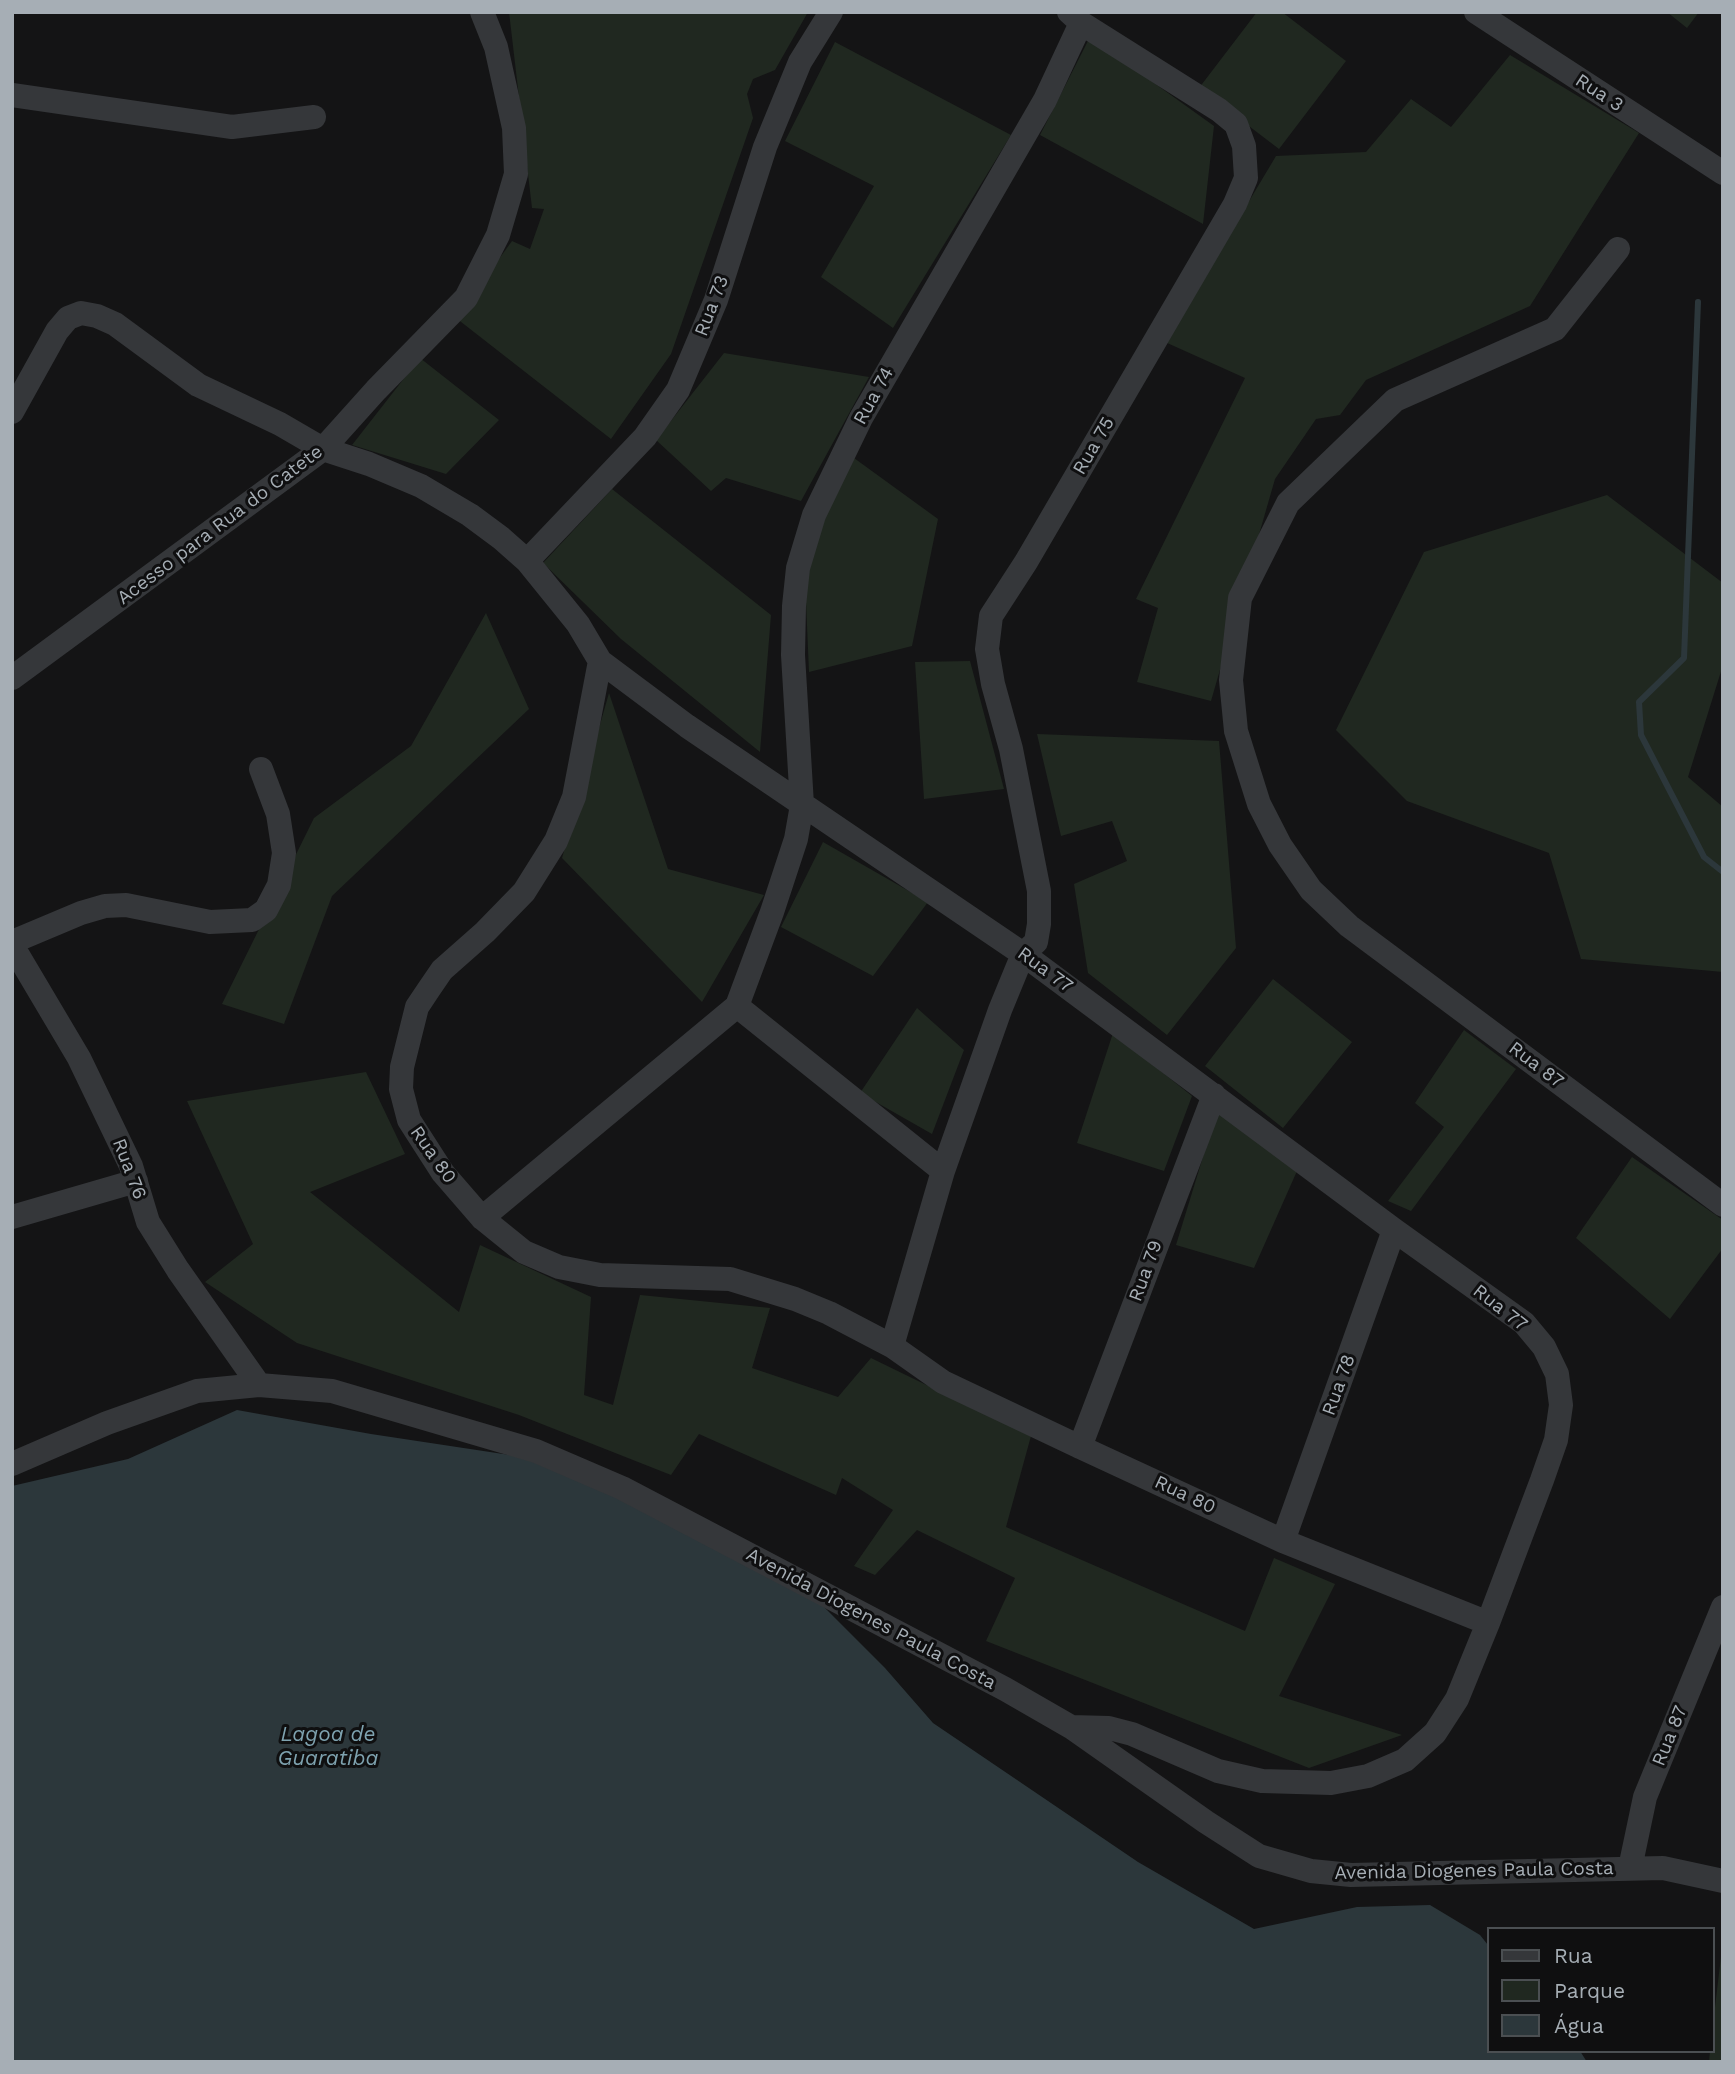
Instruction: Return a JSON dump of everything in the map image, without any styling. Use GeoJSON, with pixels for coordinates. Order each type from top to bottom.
{"type":"FeatureCollection","features":[{"type":"Feature","properties":{"kind":"street","name":"Acesso para Rua do Catete"},"geometry":{"type":"LineString","coordinates":[[12,678],[323,449],[466,298],[498,236],[516,174],[514,128],[496,47],[482,12]]}},
{"type":"Feature","properties":{"kind":"street","name":"Rua 73"},"geometry":{"type":"LineString","coordinates":[[527,561],[645,437],[678,390],[716,300],[765,147],[800,62],[831,12]]}},
{"type":"Feature","properties":{"kind":"street","name":"Rua 3"},"geometry":{"type":"LineString","coordinates":[[1476,12],[1723,173]]}},
{"type":"Feature","properties":{"kind":"street","name":"Rua 74"},"geometry":{"type":"LineString","coordinates":[[737,1006],[796,839],[802,805],[793,655],[794,606],[798,568],[814,515],[861,418],[1045,100],[1075,18]]}},
{"type":"Feature","properties":{"kind":"street","name":"Rua 75"},"geometry":{"type":"LineString","coordinates":[[1023,954],[1036,942],[1039,891],[1011,749],[993,684],[987,649],[991,616],[1026,562],[1235,204],[1246,178],[1244,146],[1236,124],[1219,110],[1075,18]]}},
{"type":"Feature","properties":{"kind":"street"},"geometry":{"type":"LineString","coordinates":[[12,95],[232,127],[314,117]]}},
{"type":"Feature","properties":{"kind":"street","name":"Rua 87"},"geometry":{"type":"LineString","coordinates":[[1618,249],[1555,329],[1395,400],[1288,503],[1240,598],[1231,680],[1236,731],[1244,765],[1259,804],[1280,845],[1311,890],[1349,926],[1723,1205]]}},
{"type":"Feature","properties":{"kind":"street"},"geometry":{"type":"LineString","coordinates":[[12,412],[57,331],[68,318],[81,313],[115,324],[198,385],[280,424],[323,449],[369,464],[421,486],[470,515],[527,561],[578,624],[600,662],[802,805]]}},
{"type":"Feature","properties":{"kind":"street","name":"Rua 80"},"geometry":{"type":"LineString","coordinates":[[600,662],[574,797],[556,841],[524,892],[485,932],[442,970],[429,989],[417,1007],[402,1067],[401,1089],[409,1120],[443,1173],[482,1218],[524,1252],[559,1267],[600,1275],[730,1279],[767,1289],[829,1313],[892,1346],[943,1382],[1080,1447],[1283,1541],[1488,1623]]}},
{"type":"Feature","properties":{"kind":"street"},"geometry":{"type":"LineString","coordinates":[[12,943],[81,913],[105,906],[126,905],[210,922],[252,920],[267,910],[279,885],[284,853],[278,814],[261,769]]}},
{"type":"Feature","properties":{"kind":"street","name":"Rua 77"},"geometry":{"type":"LineString","coordinates":[[802,805],[1023,954],[1394,1230],[1524,1323],[1544,1347],[1557,1374],[1560,1405],[1556,1440],[1488,1623],[1457,1699],[1435,1732],[1405,1760],[1368,1776],[1331,1783],[1262,1781],[1218,1771],[1132,1734],[1109,1728],[1071,1727]]}},
{"type":"Feature","properties":{"kind":"street","name":"Rua 76"},"geometry":{"type":"LineString","coordinates":[[12,943],[79,1058],[131,1166],[148,1222],[178,1270],[259,1385]]}},
{"type":"Feature","properties":{"kind":"street"},"geometry":{"type":"LineString","coordinates":[[892,1346],[943,1171],[1000,1010],[1023,954]]}},
{"type":"Feature","properties":{"kind":"street"},"geometry":{"type":"LineString","coordinates":[[482,1218],[737,1006],[943,1171]]}},
{"type":"Feature","properties":{"kind":"street","name":"Rua 79"},"geometry":{"type":"LineString","coordinates":[[1080,1447],[1214,1095]]}},
{"type":"Feature","properties":{"kind":"street"},"geometry":{"type":"LineString","coordinates":[[12,1217],[136,1181]]}},
{"type":"Feature","properties":{"kind":"street","name":"Rua 78"},"geometry":{"type":"LineString","coordinates":[[1283,1541],[1394,1230]]}},
{"type":"Feature","properties":{"kind":"street","name":"Avenida Diogenes Paula Costa"},"geometry":{"type":"LineString","coordinates":[[12,1464],[107,1423],[197,1391],[259,1385],[332,1391],[536,1451],[580,1468],[830,1597],[1071,1727],[1259,1856],[1311,1871],[1351,1875],[1663,1868],[1723,1881]]}},
{"type":"Feature","properties":{"kind":"street","name":"Rua 87"},"geometry":{"type":"LineString","coordinates":[[1630,1868],[1645,1797],[1723,1607]]}},
{"type":"Feature","properties":{"kind":"green space"},"geometry":{"type":"Polygon","coordinates":[[[509,12],[808,12],[775,70],[753,79],[747,94],[753,118],[671,354],[611,439],[456,318],[512,241],[530,249],[544,209],[532,208],[509,12]]]}},
{"type":"Feature","properties":{"kind":"green space"},"geometry":{"type":"Polygon","coordinates":[[[1257,12],[1282,12],[1346,61],[1279,149],[1199,88],[1257,12]]]}},
{"type":"Feature","properties":{"kind":"green space"},"geometry":{"type":"Polygon","coordinates":[[[1667,12],[1699,12],[1687,28],[1667,12]]]}},
{"type":"Feature","properties":{"kind":"green space"},"geometry":{"type":"Polygon","coordinates":[[[1090,37],[1214,126],[1203,224],[1040,135],[1090,37]]]}},
{"type":"Feature","properties":{"kind":"green space"},"geometry":{"type":"Polygon","coordinates":[[[835,42],[1011,135],[893,328],[821,277],[874,186],[785,141],[835,42]]]}},
{"type":"Feature","properties":{"kind":"green space"},"geometry":{"type":"Polygon","coordinates":[[[1510,55],[1639,133],[1530,306],[1366,380],[1340,415],[1316,419],[1275,479],[1211,701],[1137,682],[1158,608],[1136,599],[1245,378],[1165,342],[1276,156],[1366,152],[1411,99],[1451,127],[1510,55]]]}},
{"type":"Feature","properties":{"kind":"green space"},"geometry":{"type":"Polygon","coordinates":[[[724,353],[869,377],[801,501],[726,478],[711,491],[656,440],[724,353]]]}},
{"type":"Feature","properties":{"kind":"green space"},"geometry":{"type":"Polygon","coordinates":[[[420,358],[499,420],[446,474],[352,445],[420,358]]]}},
{"type":"Feature","properties":{"kind":"green space"},"geometry":{"type":"Polygon","coordinates":[[[854,458],[938,519],[912,646],[809,672],[804,556],[854,458]]]}},
{"type":"Feature","properties":{"kind":"green space"},"geometry":{"type":"Polygon","coordinates":[[[612,489],[771,615],[760,752],[621,639],[543,563],[612,489]]]}},
{"type":"Feature","properties":{"kind":"green space"},"geometry":{"type":"Polygon","coordinates":[[[1607,495],[1723,583],[1723,665],[1688,777],[1723,807],[1723,972],[1581,959],[1549,853],[1407,801],[1336,730],[1424,552],[1607,495]]]}},
{"type":"Feature","properties":{"kind":"green space"},"geometry":{"type":"Polygon","coordinates":[[[486,613],[529,709],[332,896],[284,1024],[222,1004],[314,818],[411,746],[486,613]]]}},
{"type":"Feature","properties":{"kind":"green space"},"geometry":{"type":"Polygon","coordinates":[[[970,661],[1004,789],[924,799],[915,662],[970,661]]]}},
{"type":"Feature","properties":{"kind":"green space"},"geometry":{"type":"Polygon","coordinates":[[[609,693],[668,869],[764,895],[702,1002],[562,858],[609,693]]]}},
{"type":"Feature","properties":{"kind":"green space"},"geometry":{"type":"Polygon","coordinates":[[[1037,734],[1219,741],[1236,948],[1167,1035],[1088,973],[1074,884],[1127,861],[1112,821],[1061,836],[1037,734]]]}},
{"type":"Feature","properties":{"kind":"green space"},"geometry":{"type":"Polygon","coordinates":[[[823,842],[928,902],[873,976],[781,927],[823,842]]]}},
{"type":"Feature","properties":{"kind":"green space"},"geometry":{"type":"Polygon","coordinates":[[[1273,979],[1352,1042],[1283,1128],[1205,1066],[1273,979]]]}},
{"type":"Feature","properties":{"kind":"green space"},"geometry":{"type":"Polygon","coordinates":[[[917,1008],[964,1050],[932,1134],[860,1093],[917,1008]]]}},
{"type":"Feature","properties":{"kind":"green space"},"geometry":{"type":"Polygon","coordinates":[[[1464,1030],[1516,1069],[1411,1211],[1388,1201],[1444,1127],[1415,1103],[1464,1030]]]}},
{"type":"Feature","properties":{"kind":"green space"},"geometry":{"type":"Polygon","coordinates":[[[1113,1033],[1192,1096],[1164,1171],[1077,1143],[1113,1033]]]}},
{"type":"Feature","properties":{"kind":"green space"},"geometry":{"type":"Polygon","coordinates":[[[366,1072],[405,1154],[310,1192],[459,1312],[480,1245],[591,1297],[584,1395],[613,1405],[640,1295],[770,1308],[752,1368],[838,1397],[871,1358],[1031,1436],[1006,1527],[1245,1631],[1274,1558],[1335,1584],[1279,1696],[1402,1735],[1309,1768],[986,1641],[1015,1578],[917,1530],[875,1575],[854,1566],[893,1510],[842,1478],[836,1495],[699,1434],[671,1475],[519,1415],[297,1343],[205,1282],[253,1244],[187,1101],[366,1072]]]}},
{"type":"Feature","properties":{"kind":"green space"},"geometry":{"type":"Polygon","coordinates":[[[1218,1108],[1297,1171],[1254,1268],[1176,1245],[1218,1108]]]}},
{"type":"Feature","properties":{"kind":"green space"},"geometry":{"type":"Polygon","coordinates":[[[1632,1157],[1723,1220],[1723,1248],[1670,1319],[1576,1238],[1632,1157]]]}},
{"type":"Feature","properties":{"kind":"green space"},"geometry":{"type":"Polygon","coordinates":[[[1723,1940],[1723,2062],[1709,2062],[1710,2053],[1714,2053],[1714,2015],[1723,1940]]]}},
{"type":"Feature","properties":{"kind":"water","name":"Lagoa de Guaratiba"},"geometry":{"type":"Polygon","coordinates":[[[237,1410],[523,1457],[645,1510],[823,1606],[885,1668],[933,1723],[1138,1862],[1254,1929],[1357,1907],[1430,1905],[1480,1935],[1486,1942],[1486,2053],[1581,2053],[1587,2062],[12,2062],[12,1486],[128,1459],[237,1410]]]}},
{"type":"Feature","properties":{"kind":"waterway"},"geometry":{"type":"LineString","coordinates":[[1698,302],[1684,658],[1639,702],[1641,735],[1704,857],[1723,872]]}}]}
